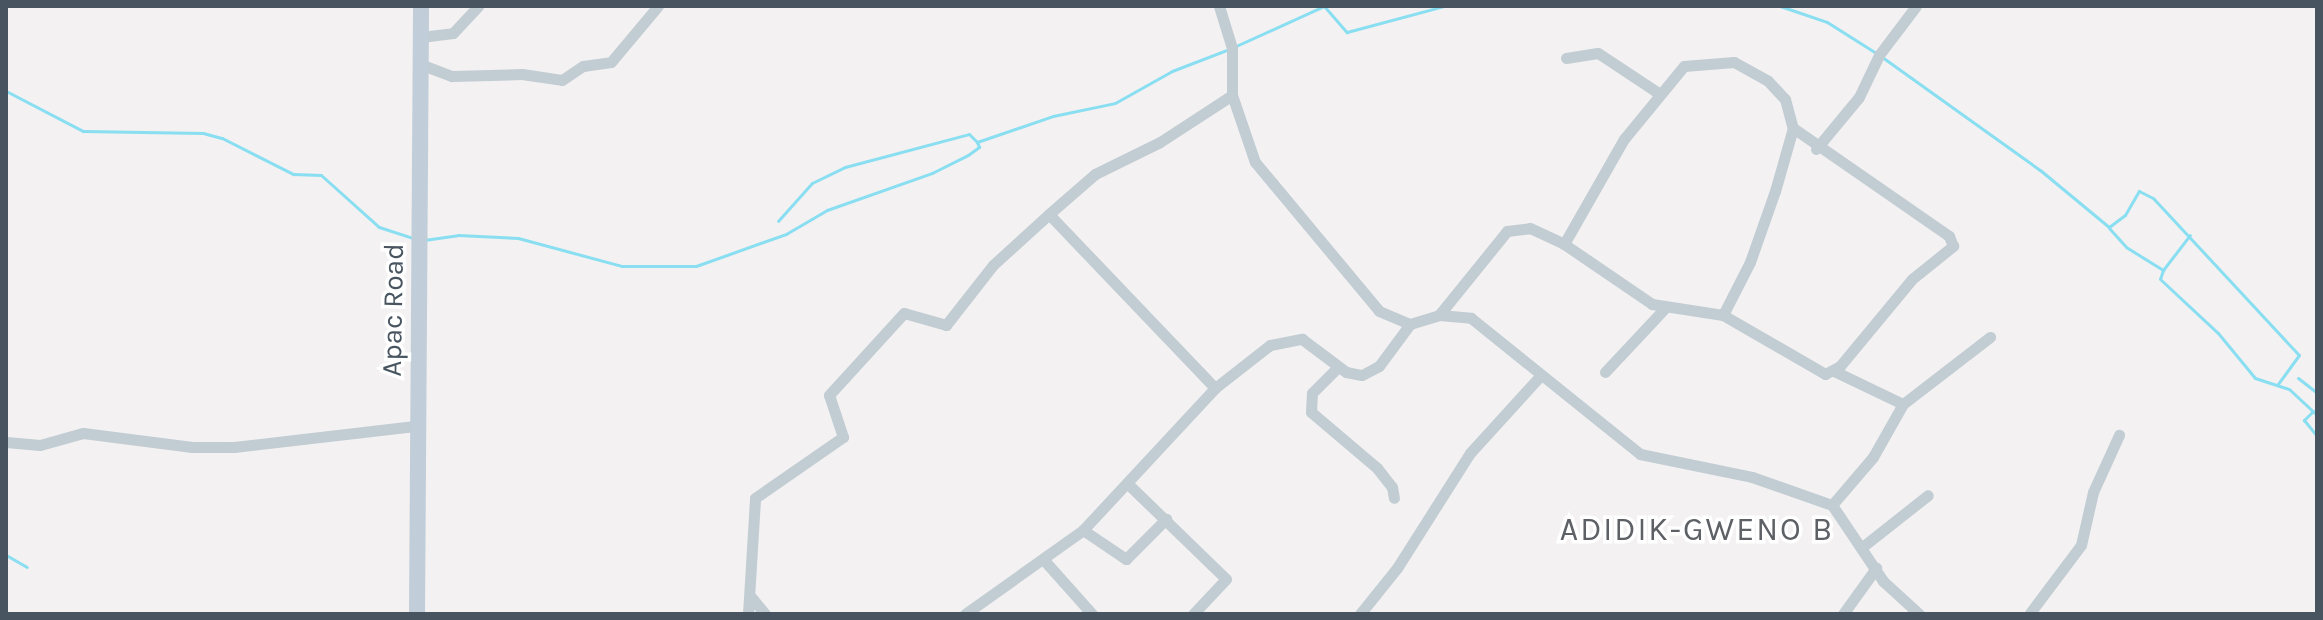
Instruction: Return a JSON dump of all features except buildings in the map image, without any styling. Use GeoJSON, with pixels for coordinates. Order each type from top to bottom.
{"type":"FeatureCollection","features":[{"type":"Feature","properties":{"kind":"main road","name":"Apac Road"},"geometry":{"type":"LineString","coordinates":[[417,614],[415,426],[422,301],[421,6]]}},
{"type":"Feature","properties":{"kind":"street"},"geometry":{"type":"LineString","coordinates":[[421,37],[453,33],[478,6]]}},
{"type":"Feature","properties":{"kind":"street"},"geometry":{"type":"LineString","coordinates":[[420,64],[452,76],[522,74],[562,80],[583,66],[611,62],[658,6]]}},
{"type":"Feature","properties":{"kind":"street"},"geometry":{"type":"LineString","coordinates":[[1219,6],[1232,48],[1232,95],[1255,162],[1379,311],[1410,324]]}},
{"type":"Feature","properties":{"kind":"street"},"geometry":{"type":"LineString","coordinates":[[1816,149],[1859,97],[1879,55],[1916,6]]}},
{"type":"Feature","properties":{"kind":"street"},"geometry":{"type":"LineString","coordinates":[[1566,58],[1598,53],[1660,94]]}},
{"type":"Feature","properties":{"kind":"street"},"geometry":{"type":"LineString","coordinates":[[1564,244],[1609,161],[1684,66],[1704,60],[1734,62],[1778,90],[1789,106],[1793,128],[1750,262],[1723,315]]}},
{"type":"Feature","properties":{"kind":"street"},"geometry":{"type":"LineString","coordinates":[[748,614],[752,598],[749,540],[755,498],[843,437],[829,395],[904,313],[946,325],[993,265],[1095,174],[1160,142],[1232,95]]}},
{"type":"Feature","properties":{"kind":"street"},"geometry":{"type":"LineString","coordinates":[[1439,315],[1507,231],[1530,228],[1564,244],[1644,300],[1665,308],[1723,315],[1825,374],[1834,371],[1903,287],[1948,253],[1953,242],[1816,149],[1793,128]]}},
{"type":"Feature","properties":{"kind":"street"},"geometry":{"type":"LineString","coordinates":[[1049,214],[1215,388]]}},
{"type":"Feature","properties":{"kind":"street"},"geometry":{"type":"LineString","coordinates":[[1605,372],[1665,308]]}},
{"type":"Feature","properties":{"kind":"street"},"geometry":{"type":"LineString","coordinates":[[965,614],[1083,530],[1215,388],[1282,339],[1302,339],[1338,367],[1353,374],[1369,373],[1410,324],[1439,315],[1479,321],[1640,454],[1752,477],[1832,505],[1876,568],[1919,614]]}},
{"type":"Feature","properties":{"kind":"street"},"geometry":{"type":"LineString","coordinates":[[1832,505],[1873,457],[1903,404],[1990,337]]}},
{"type":"Feature","properties":{"kind":"street"},"geometry":{"type":"LineString","coordinates":[[1338,367],[1312,393],[1311,412],[1377,468],[1392,487],[1394,498]]}},
{"type":"Feature","properties":{"kind":"street"},"geometry":{"type":"LineString","coordinates":[[1834,371],[1903,404]]}},
{"type":"Feature","properties":{"kind":"street"},"geometry":{"type":"LineString","coordinates":[[1360,614],[1397,568],[1474,447],[1541,375]]}},
{"type":"Feature","properties":{"kind":"street"},"geometry":{"type":"LineString","coordinates":[[6,442],[40,445],[83,433],[192,447],[234,447],[415,426]]}},
{"type":"Feature","properties":{"kind":"street"},"geometry":{"type":"LineString","coordinates":[[2030,614],[2081,545],[2097,480],[2119,435]]}},
{"type":"Feature","properties":{"kind":"street"},"geometry":{"type":"LineString","coordinates":[[1128,484],[1226,579],[1193,614]]}},
{"type":"Feature","properties":{"kind":"street"},"geometry":{"type":"LineString","coordinates":[[1861,548],[1928,495]]}},
{"type":"Feature","properties":{"kind":"street"},"geometry":{"type":"LineString","coordinates":[[1083,530],[1126,559],[1166,519]]}},
{"type":"Feature","properties":{"kind":"street"},"geometry":{"type":"LineString","coordinates":[[1043,559],[1092,614]]}},
{"type":"Feature","properties":{"kind":"street"},"geometry":{"type":"LineString","coordinates":[[1843,614],[1876,568]]}},
{"type":"Feature","properties":{"kind":"street"},"geometry":{"type":"LineString","coordinates":[[752,598],[765,614]]}},
{"type":"Feature","properties":{"kind":"waterway"},"geometry":{"type":"LineString","coordinates":[[1236,46],[1324,6],[1347,32],[1444,6]]}},
{"type":"Feature","properties":{"kind":"waterway"},"geometry":{"type":"LineString","coordinates":[[1780,6],[1827,22],[1876,53]]}},
{"type":"Feature","properties":{"kind":"waterway"},"geometry":{"type":"LineString","coordinates":[[424,240],[458,235],[518,238],[622,266],[696,266],[786,234],[827,210],[932,173],[968,155],[979,147],[977,142],[1053,116],[1115,103],[1172,71],[1229,49]]}},
{"type":"Feature","properties":{"kind":"waterway"},"geometry":{"type":"LineString","coordinates":[[1882,57],[2040,170],[2109,227],[2125,215],[2139,191],[2153,198],[2299,355],[2277,385]]}},
{"type":"Feature","properties":{"kind":"waterway"},"geometry":{"type":"LineString","coordinates":[[6,91],[83,131],[203,133],[222,138],[293,174],[321,175],[379,227],[413,238]]}},
{"type":"Feature","properties":{"kind":"waterway"},"geometry":{"type":"LineString","coordinates":[[778,221],[812,183],[845,167],[969,134],[977,142]]}},
{"type":"Feature","properties":{"kind":"waterway"},"geometry":{"type":"LineString","coordinates":[[2109,228],[2126,247],[2163,270],[2190,235]]}},
{"type":"Feature","properties":{"kind":"waterway"},"geometry":{"type":"LineString","coordinates":[[2163,270],[2160,279],[2218,333],[2255,378],[2289,389],[2317,415]]}},
{"type":"Feature","properties":{"kind":"waterway"},"geometry":{"type":"LineString","coordinates":[[2298,378],[2317,393]]}},
{"type":"Feature","properties":{"kind":"waterway"},"geometry":{"type":"LineString","coordinates":[[2313,411],[2304,420],[2317,436]]}},
{"type":"Feature","properties":{"kind":"waterway"},"geometry":{"type":"LineString","coordinates":[[6,555],[27,567]]}},
{"type":"Feature","properties":{"kind":"district","name":"ADIDIK-GWENO B"},"geometry":{"type":"Point","coordinates":[1697,530]}}]}
